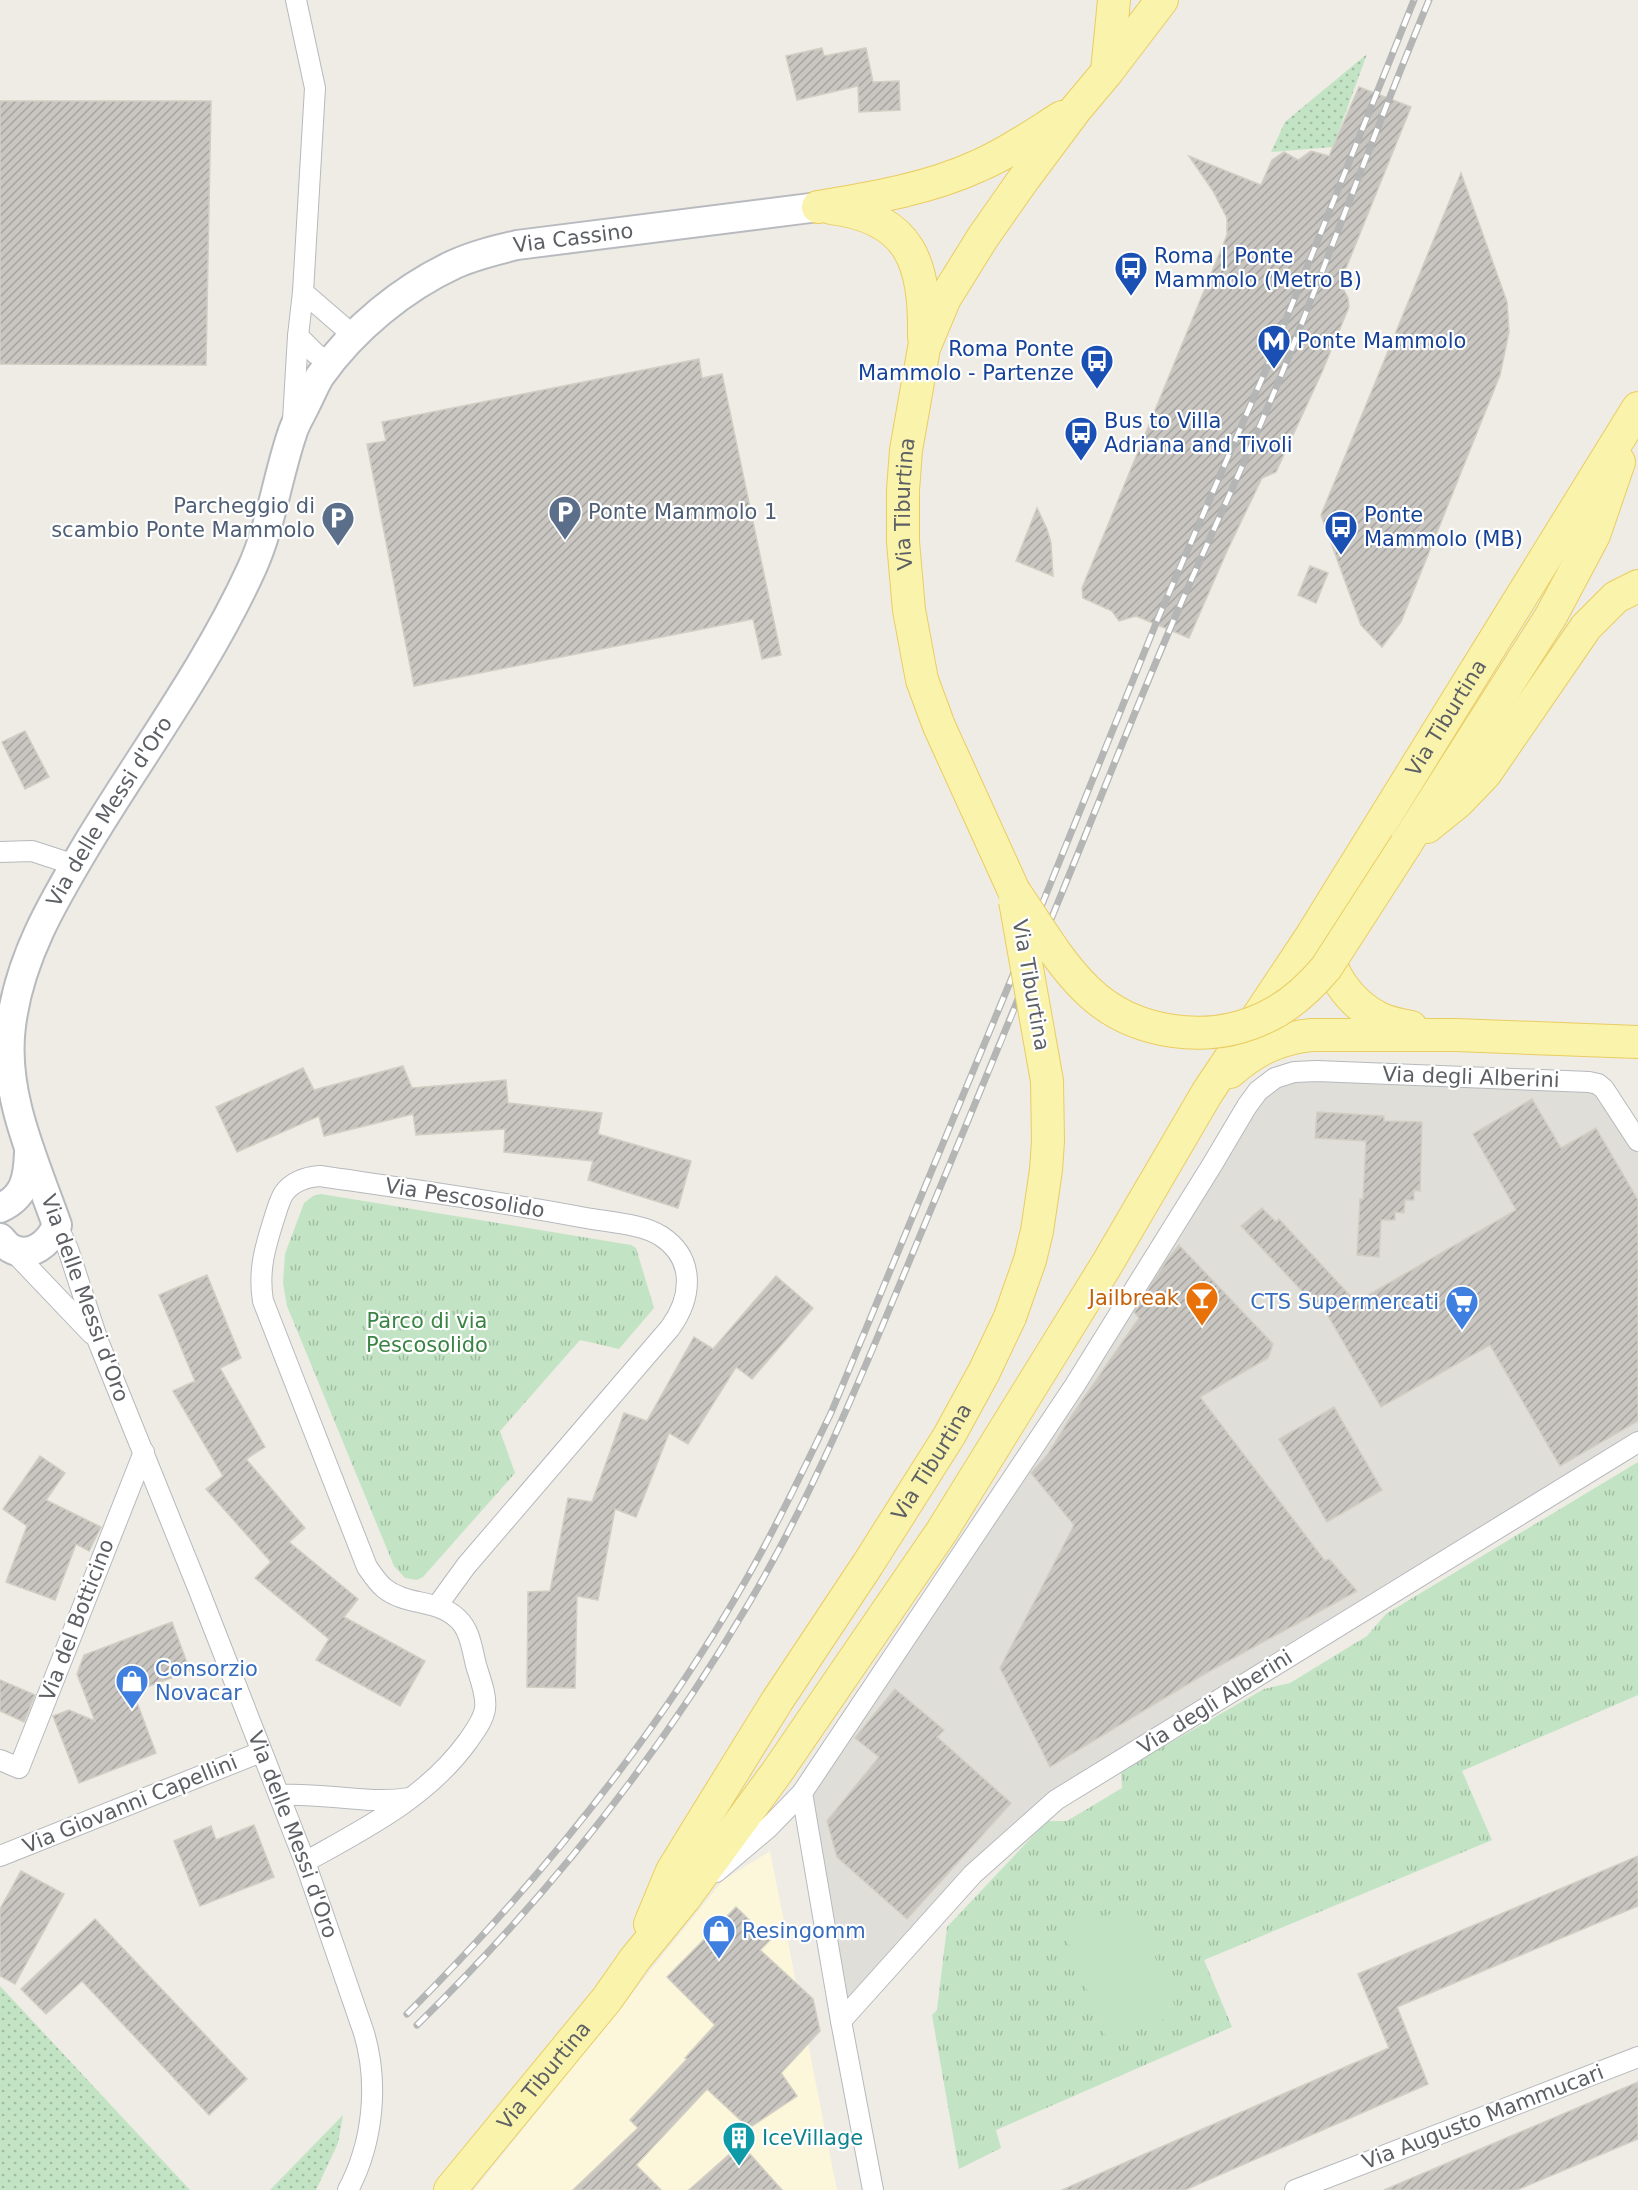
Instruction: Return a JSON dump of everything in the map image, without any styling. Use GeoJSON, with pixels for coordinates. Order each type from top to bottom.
{"type":"FeatureCollection","features":[{"type":"Feature","properties":{"kind":"main road"},"geometry":{"type":"LineString","coordinates":[[1107,72],[1114,0]]}},
{"type":"Feature","properties":{"kind":"main road","name":"Via Tiburtina"},"geometry":{"type":"LineString","coordinates":[[635,1959],[672,1871],[777,1701],[949,1436],[984,1372],[1010,1317],[1030,1260],[1037,1231],[1046,1170],[1048,1142],[1046,1070],[1014,891],[936,719],[922,680],[909,610],[903,542],[906,450],[924,348],[952,285],[997,218],[1076,109],[1162,0]]}},
{"type":"Feature","properties":{"kind":"main road"},"geometry":{"type":"LineString","coordinates":[[818,207],[910,189],[963,172],[996,157],[1076,109]]}},
{"type":"Feature","properties":{"kind":"main road"},"geometry":{"type":"LineString","coordinates":[[818,207],[852,212],[877,222],[908,246],[920,279],[924,310],[924,348]]}},
{"type":"Feature","properties":{"kind":"main road"},"geometry":{"type":"LineString","coordinates":[[1014,891],[1072,973],[1087,990],[1105,1004],[1135,1021],[1159,1029],[1183,1033],[1215,1032],[1267,1017],[1299,996],[1326,968],[1551,616],[1594,535],[1637,409]]}},
{"type":"Feature","properties":{"kind":"main road","name":"Via Tiburtina"},"geometry":{"type":"LineString","coordinates":[[450,2190],[607,1999],[635,1959],[684,1899],[777,1772],[942,1531],[1107,1264],[1207,1093],[1342,887],[1637,409]]}},
{"type":"Feature","properties":{"kind":"main road"},"geometry":{"type":"LineString","coordinates":[[1406,844],[1472,788],[1505,747],[1586,627],[1616,597],[1638,586]]}},
{"type":"Feature","properties":{"kind":"main road"},"geometry":{"type":"LineString","coordinates":[[1342,887],[1328,942],[1332,966],[1345,990],[1359,1004],[1379,1018],[1395,1024],[1456,1035]]}},
{"type":"Feature","properties":{"kind":"main road"},"geometry":{"type":"LineString","coordinates":[[1207,1093],[1255,1052],[1268,1045],[1312,1035],[1456,1035],[1638,1042]]}},
{"type":"Feature","properties":{"kind":"street"},"geometry":{"type":"LineString","coordinates":[[292,432],[315,88],[296,0]]}},
{"type":"Feature","properties":{"kind":"street","name":"Via Cassino"},"geometry":{"type":"LineString","coordinates":[[292,432],[319,377],[354,336],[382,310],[436,274],[474,257],[506,248],[559,239],[818,207]]}},
{"type":"Feature","properties":{"kind":"street"},"geometry":{"type":"LineString","coordinates":[[303,292],[354,336]]}},
{"type":"Feature","properties":{"kind":"street"},"geometry":{"type":"LineString","coordinates":[[298,336],[316,354],[331,363]]}},
{"type":"Feature","properties":{"kind":"street","name":"Via delle Messi d'Oro"},"geometry":{"type":"LineString","coordinates":[[292,432],[257,555],[237,598],[204,657],[75,865],[36,934],[23,972],[11,1025],[10,1073],[29,1145],[57,1225],[68,1249],[98,1341],[305,1862],[364,2033],[372,2081],[369,2130],[360,2167],[348,2190]]}},
{"type":"Feature","properties":{"kind":"street"},"geometry":{"type":"LineString","coordinates":[[0,852],[32,851],[75,865]]}},
{"type":"Feature","properties":{"kind":"street","name":"Via degli Alberini"},"geometry":{"type":"LineString","coordinates":[[1275,1078],[1294,1072],[1317,1071],[1589,1082],[1598,1084],[1604,1089],[1638,1142]]}},
{"type":"Feature","properties":{"kind":"street","name":"Via Tiburtina"},"geometry":{"type":"LineString","coordinates":[[684,1899],[768,1828],[802,1793],[1075,1385],[1247,1106],[1258,1090],[1275,1078]]}},
{"type":"Feature","properties":{"kind":"street"},"geometry":{"type":"LineString","coordinates":[[0,1208],[18,1197],[26,1185],[29,1145]]}},
{"type":"Feature","properties":{"kind":"street","name":"Via Pescosolido"},"geometry":{"type":"LineString","coordinates":[[305,1862],[374,1824],[428,1784],[462,1748],[483,1717],[485,1708],[485,1698],[465,1627],[453,1614],[436,1606],[405,1599],[383,1588],[367,1567],[263,1300],[262,1261],[279,1202],[285,1192],[295,1183],[307,1177],[320,1176],[562,1213],[645,1229],[660,1235],[670,1243],[684,1265],[688,1289],[680,1315],[466,1566],[436,1606]]}},
{"type":"Feature","properties":{"kind":"street"},"geometry":{"type":"LineString","coordinates":[[5,1243],[27,1250],[40,1248],[50,1239],[57,1225]]}},
{"type":"Feature","properties":{"kind":"street"},"geometry":{"type":"LineString","coordinates":[[5,1243],[98,1341]]}},
{"type":"Feature","properties":{"kind":"street","name":"Via degli Alberini"},"geometry":{"type":"LineString","coordinates":[[842,2021],[973,1874],[1056,1800],[1638,1442]]}},
{"type":"Feature","properties":{"kind":"street","name":"Via del Botticino"},"geometry":{"type":"LineString","coordinates":[[0,1760],[19,1768],[144,1452]]}},
{"type":"Feature","properties":{"kind":"street","name":"Via Giovanni Capellini"},"geometry":{"type":"LineString","coordinates":[[0,1856],[261,1752]]}},
{"type":"Feature","properties":{"kind":"street"},"geometry":{"type":"LineString","coordinates":[[802,1793],[873,2190]]}},
{"type":"Feature","properties":{"kind":"street"},"geometry":{"type":"LineString","coordinates":[[279,1795],[317,1794],[373,1801],[410,1798]]}},
{"type":"Feature","properties":{"kind":"street","name":"Via Augusto Mammucari"},"geometry":{"type":"LineString","coordinates":[[1295,2190],[1638,2057]]}},
{"type":"Feature","properties":{"kind":"shaded area"},"geometry":{"type":"Polygon","coordinates":[[[1275,1078],[1589,1082],[1638,1141],[1638,1442],[1056,1800],[841,2021],[802,1793],[1275,1078]]]}},
{"type":"Feature","properties":{"kind":"shaded area"},"geometry":{"type":"Polygon","coordinates":[[[770,1851],[837,2190],[474,2190],[723,1880],[770,1851]]]}},
{"type":"Feature","properties":{"kind":"green space"},"geometry":{"type":"Polygon","coordinates":[[[1367,54],[1333,147],[1271,152],[1285,122],[1367,54]]]}},
{"type":"Feature","properties":{"kind":"green space","name":"Parco di via Pescosolido"},"geometry":{"type":"Polygon","coordinates":[[[321,1194],[631,1245],[636,1248],[654,1308],[619,1349],[580,1340],[500,1431],[515,1473],[423,1577],[417,1580],[405,1578],[394,1566],[287,1306],[283,1283],[285,1254],[304,1203],[313,1196],[321,1194]]]}},
{"type":"Feature","properties":{"kind":"green space"},"geometry":{"type":"Polygon","coordinates":[[[1638,1462],[1638,1695],[1462,1771],[1492,1840],[1204,1960],[1232,2027],[996,2130],[1001,2148],[959,2169],[932,2015],[937,2010],[947,1927],[1047,1821],[1067,1821],[1122,1788],[1121,1771],[1264,1689],[1290,1683],[1367,1636],[1386,1614],[1638,1462]]]}},
{"type":"Feature","properties":{"kind":"green space"},"geometry":{"type":"Polygon","coordinates":[[[1134,1905],[1178,2014],[1108,2042],[1064,1932],[1134,1905]]]}},
{"type":"Feature","properties":{"kind":"green space"},"geometry":{"type":"Polygon","coordinates":[[[0,1986],[190,2190],[0,2190],[0,1986]]]}},
{"type":"Feature","properties":{"kind":"green space"},"geometry":{"type":"Polygon","coordinates":[[[343,2115],[338,2143],[316,2190],[270,2190],[343,2115]]]}},
{"type":"Feature","properties":{"kind":"building"},"geometry":{"type":"Polygon","coordinates":[[[822,48],[824,56],[866,48],[873,82],[899,81],[900,110],[859,112],[858,86],[797,100],[786,56],[822,48]]]}},
{"type":"Feature","properties":{"kind":"building","name":"Ponte Mammolo"},"geometry":{"type":"Polygon","coordinates":[[[1359,87],[1411,107],[1340,283],[1348,298],[1349,307],[1322,372],[1276,472],[1262,478],[1189,638],[1136,616],[1119,621],[1112,611],[1083,598],[1082,588],[1227,235],[1227,218],[1213,191],[1189,156],[1261,185],[1272,160],[1284,152],[1298,160],[1311,151],[1329,156],[1359,87]]]}},
{"type":"Feature","properties":{"kind":"building"},"geometry":{"type":"Polygon","coordinates":[[[0,101],[211,101],[206,365],[0,364],[0,101]]]}},
{"type":"Feature","properties":{"kind":"building","name":"Ponte Mammolo"},"geometry":{"type":"Polygon","coordinates":[[[1461,173],[1507,302],[1509,332],[1500,375],[1401,622],[1382,647],[1361,625],[1321,515],[1461,173]]]}},
{"type":"Feature","properties":{"kind":"building"},"geometry":{"type":"Polygon","coordinates":[[[699,359],[702,378],[722,374],[781,655],[762,659],[753,619],[414,686],[367,444],[386,441],[382,422],[699,359]]]}},
{"type":"Feature","properties":{"kind":"building"},"geometry":{"type":"Polygon","coordinates":[[[1037,508],[1051,543],[1053,576],[1016,561],[1037,508]]]}},
{"type":"Feature","properties":{"kind":"building"},"geometry":{"type":"Polygon","coordinates":[[[1310,566],[1328,573],[1316,603],[1298,595],[1310,566]]]}},
{"type":"Feature","properties":{"kind":"building"},"geometry":{"type":"Polygon","coordinates":[[[25,731],[49,777],[25,789],[2,742],[25,731]]]}},
{"type":"Feature","properties":{"kind":"building"},"geometry":{"type":"Polygon","coordinates":[[[403,1066],[412,1088],[506,1080],[508,1103],[602,1113],[598,1134],[691,1161],[678,1208],[588,1180],[593,1161],[504,1152],[505,1129],[416,1135],[413,1114],[324,1136],[319,1116],[237,1152],[216,1107],[303,1068],[314,1090],[403,1066]]]}},
{"type":"Feature","properties":{"kind":"building"},"geometry":{"type":"Polygon","coordinates":[[[1532,1099],[1561,1148],[1596,1128],[1638,1200],[1638,1421],[1560,1466],[1490,1345],[1381,1407],[1320,1302],[1316,1306],[1241,1226],[1262,1208],[1276,1222],[1279,1219],[1356,1302],[1516,1210],[1473,1134],[1532,1099]]]}},
{"type":"Feature","properties":{"kind":"building"},"geometry":{"type":"Polygon","coordinates":[[[1317,1112],[1384,1116],[1384,1121],[1422,1122],[1420,1191],[1414,1190],[1414,1200],[1405,1200],[1404,1213],[1395,1212],[1395,1220],[1381,1220],[1379,1257],[1357,1255],[1366,1141],[1315,1138],[1317,1112]]]}},
{"type":"Feature","properties":{"kind":"building"},"geometry":{"type":"Polygon","coordinates":[[[1179,1245],[1273,1344],[1268,1358],[1200,1397],[1325,1561],[1329,1559],[1357,1591],[1208,1672],[1050,1767],[1000,1668],[1074,1525],[1031,1473],[1048,1454],[1139,1318],[1134,1312],[1179,1245]]]}},
{"type":"Feature","properties":{"kind":"building"},"geometry":{"type":"Polygon","coordinates":[[[207,1275],[241,1358],[220,1368],[265,1447],[246,1459],[305,1528],[289,1542],[358,1599],[344,1617],[425,1661],[400,1706],[316,1660],[329,1639],[255,1578],[271,1562],[206,1489],[223,1476],[173,1391],[195,1381],[159,1295],[207,1275]]]}},
{"type":"Feature","properties":{"kind":"building"},"geometry":{"type":"Polygon","coordinates":[[[776,1276],[813,1308],[752,1379],[736,1367],[688,1444],[669,1433],[636,1517],[615,1509],[598,1600],[577,1596],[575,1688],[527,1687],[528,1592],[550,1591],[568,1498],[592,1502],[624,1413],[647,1421],[694,1337],[713,1349],[776,1276]]]}},
{"type":"Feature","properties":{"kind":"building"},"geometry":{"type":"Polygon","coordinates":[[[1334,1407],[1382,1490],[1327,1522],[1279,1439],[1334,1407]]]}},
{"type":"Feature","properties":{"kind":"building"},"geometry":{"type":"Polygon","coordinates":[[[40,1456],[65,1473],[46,1500],[101,1527],[89,1551],[76,1544],[55,1600],[6,1582],[27,1526],[3,1509],[40,1456]]]}},
{"type":"Feature","properties":{"kind":"building"},"geometry":{"type":"Polygon","coordinates":[[[172,1622],[190,1671],[133,1692],[156,1753],[79,1783],[53,1716],[69,1710],[95,1721],[77,1674],[84,1655],[172,1622]]]}},
{"type":"Feature","properties":{"kind":"building"},"geometry":{"type":"Polygon","coordinates":[[[0,1680],[35,1695],[24,1722],[0,1711],[0,1680]]]}},
{"type":"Feature","properties":{"kind":"building"},"geometry":{"type":"Polygon","coordinates":[[[895,1689],[944,1730],[937,1737],[1011,1803],[907,1919],[837,1857],[827,1821],[879,1757],[855,1738],[895,1689]]]}},
{"type":"Feature","properties":{"kind":"building"},"geometry":{"type":"Polygon","coordinates":[[[254,1825],[274,1877],[200,1906],[174,1841],[211,1826],[216,1840],[254,1825]]]}},
{"type":"Feature","properties":{"kind":"building"},"geometry":{"type":"Polygon","coordinates":[[[1638,1856],[1638,1906],[1397,2007],[1428,2084],[1185,2190],[1062,2190],[1389,2048],[1358,1974],[1638,1856]]]}},
{"type":"Feature","properties":{"kind":"building"},"geometry":{"type":"Polygon","coordinates":[[[21,1871],[64,1894],[15,1984],[0,1976],[0,1909],[21,1871]]]}},
{"type":"Feature","properties":{"kind":"building"},"geometry":{"type":"Polygon","coordinates":[[[736,1907],[770,1940],[760,1950],[813,1999],[820,2031],[781,2073],[797,2096],[749,2128],[707,2089],[636,2165],[661,2190],[573,2190],[638,2128],[630,2120],[687,2059],[685,2058],[715,2025],[667,1977],[736,1907]]]}},
{"type":"Feature","properties":{"kind":"building"},"geometry":{"type":"Polygon","coordinates":[[[95,1919],[247,2079],[209,2115],[82,1981],[46,2014],[21,1989],[95,1919]]]}},
{"type":"Feature","properties":{"kind":"building"},"geometry":{"type":"Polygon","coordinates":[[[1638,2082],[1638,2139],[1517,2190],[1384,2190],[1638,2082]]]}},
{"type":"Feature","properties":{"kind":"building","name":"IceVillage"},"geometry":{"type":"Polygon","coordinates":[[[741,2144],[782,2190],[689,2190],[741,2144]]]}},
{"type":"Feature","properties":{"kind":"railway"},"geometry":{"type":"LineString","coordinates":[[407,2014],[548,1861],[634,1752],[711,1638],[747,1578],[790,1496],[831,1413],[1159,616],[1267,367],[1414,0]]}},
{"type":"Feature","properties":{"kind":"railway"},"geometry":{"type":"LineString","coordinates":[[417,2025],[510,1928],[597,1825],[638,1772],[714,1661],[796,1517],[838,1430],[1181,603],[1268,406],[1429,0]]}},
{"type":"Feature","properties":{"kind":"place","name":"Roma | Ponte Mammolo (Metro B)"},"geometry":{"type":"Point","coordinates":[1131,297]}},
{"type":"Feature","properties":{"kind":"place","name":"Ponte Mammolo"},"geometry":{"type":"Point","coordinates":[1274,370]}},
{"type":"Feature","properties":{"kind":"place","name":"Roma Ponte Mammolo - Partenze"},"geometry":{"type":"Point","coordinates":[1097,390]}},
{"type":"Feature","properties":{"kind":"place","name":"Bus to Villa Adriana and Tivoli"},"geometry":{"type":"Point","coordinates":[1081,462]}},
{"type":"Feature","properties":{"kind":"place","name":"Ponte Mammolo 1"},"geometry":{"type":"Point","coordinates":[565,541]}},
{"type":"Feature","properties":{"kind":"place","name":"Parcheggio di scambio Ponte Mammolo"},"geometry":{"type":"Point","coordinates":[338,547]}},
{"type":"Feature","properties":{"kind":"place","name":"Ponte Mammolo (MB)"},"geometry":{"type":"Point","coordinates":[1341,556]}},
{"type":"Feature","properties":{"kind":"place","name":"Jailbreak"},"geometry":{"type":"Point","coordinates":[1202,1327]}},
{"type":"Feature","properties":{"kind":"place","name":"CTS Supermercati"},"geometry":{"type":"Point","coordinates":[1462,1331]}},
{"type":"Feature","properties":{"kind":"place","name":"Consorzio Novacar"},"geometry":{"type":"Point","coordinates":[132,1710]}},
{"type":"Feature","properties":{"kind":"place","name":"Resingomm"},"geometry":{"type":"Point","coordinates":[719,1960]}},
{"type":"Feature","properties":{"kind":"place","name":"IceVillage"},"geometry":{"type":"Point","coordinates":[739,2167]}}]}
